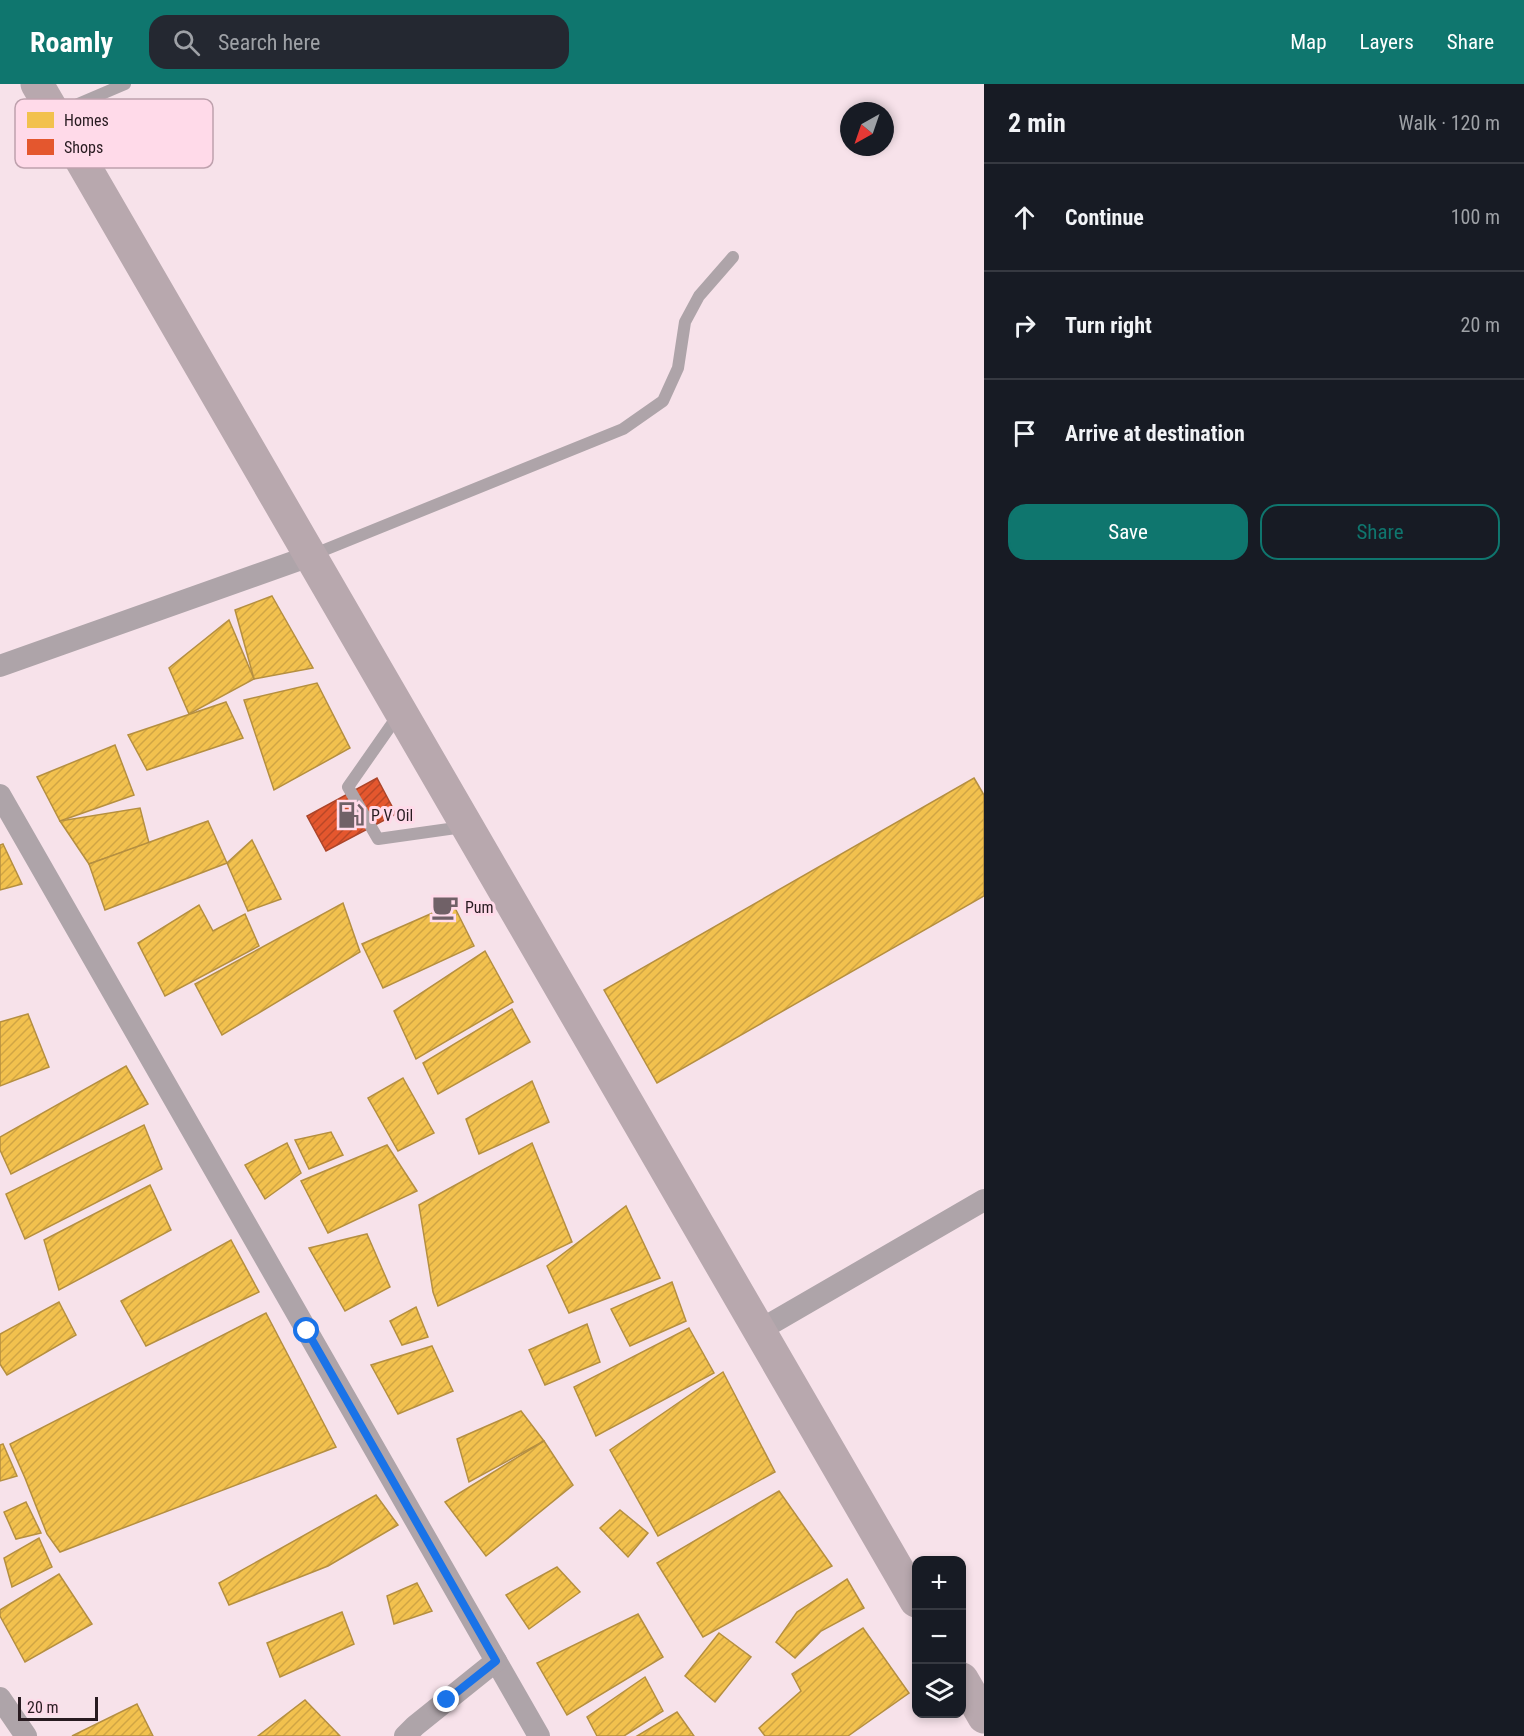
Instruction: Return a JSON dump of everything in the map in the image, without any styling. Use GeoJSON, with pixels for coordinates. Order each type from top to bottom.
{"type":"FeatureCollection","features":[{"type":"Feature","properties":{"kind":"highway"},"geometry":{"type":"LineString","coordinates":[[37,84],[46,99]]}},
{"type":"Feature","properties":{"kind":"highway"},"geometry":{"type":"LineString","coordinates":[[85,168],[912,1594]]}},
{"type":"Feature","properties":{"kind":"highway"},"geometry":{"type":"LineString","coordinates":[[966,1686],[984,1718]]}},
{"type":"Feature","properties":{"kind":"street"},"geometry":{"type":"LineString","coordinates":[[0,666],[310,555]]}},
{"type":"Feature","properties":{"kind":"street"},"geometry":{"type":"LineString","coordinates":[[0,795],[539,1736]]}},
{"type":"Feature","properties":{"kind":"street"},"geometry":{"type":"LineString","coordinates":[[759,1330],[984,1200]]}},
{"type":"Feature","properties":{"kind":"street"},"geometry":{"type":"LineString","coordinates":[[405,1736],[496,1661]]}},
{"type":"Feature","properties":{"kind":"street"},"geometry":{"type":"LineString","coordinates":[[0,1698],[26,1736]]}},
{"type":"Feature","properties":{"kind":"lane"},"geometry":{"type":"LineString","coordinates":[[90,99],[125,84]]}},
{"type":"Feature","properties":{"kind":"lane"},"geometry":{"type":"LineString","coordinates":[[310,555],[623,429],[663,401],[678,368],[686,322],[699,296],[733,257]]}},
{"type":"Feature","properties":{"kind":"lane"},"geometry":{"type":"LineString","coordinates":[[400,711],[348,787],[378,839],[467,826]]}},
{"type":"Feature","properties":{"kind":"building: Homes"},"geometry":{"type":"Polygon","coordinates":[[[272,596],[313,668],[254,679],[235,610],[272,596]]]}},
{"type":"Feature","properties":{"kind":"building: Homes"},"geometry":{"type":"Polygon","coordinates":[[[229,620],[254,679],[189,714],[169,668],[229,620]]]}},
{"type":"Feature","properties":{"kind":"building: Homes"},"geometry":{"type":"Polygon","coordinates":[[[317,683],[350,748],[274,790],[244,700],[317,683]]]}},
{"type":"Feature","properties":{"kind":"building: Homes"},"geometry":{"type":"Polygon","coordinates":[[[226,702],[243,738],[147,770],[128,735],[226,702]]]}},
{"type":"Feature","properties":{"kind":"building: Homes"},"geometry":{"type":"Polygon","coordinates":[[[115,745],[134,795],[60,821],[37,777],[115,745]]]}},
{"type":"Feature","properties":{"kind":"building: Homes"},"geometry":{"type":"Polygon","coordinates":[[[974,778],[984,795],[984,896],[657,1083],[604,990],[974,778]]]}},
{"type":"Feature","properties":{"kind":"building: Homes"},"geometry":{"type":"Polygon","coordinates":[[[140,808],[149,843],[89,864],[60,821],[140,808]]]}},
{"type":"Feature","properties":{"kind":"building: Homes"},"geometry":{"type":"Polygon","coordinates":[[[208,821],[227,863],[105,910],[89,864],[208,821]]]}},
{"type":"Feature","properties":{"kind":"building: Homes"},"geometry":{"type":"Polygon","coordinates":[[[252,840],[281,899],[248,911],[227,863],[252,840]]]}},
{"type":"Feature","properties":{"kind":"building: Homes"},"geometry":{"type":"Polygon","coordinates":[[[3,844],[22,884],[0,890],[0,845],[3,844]]]}},
{"type":"Feature","properties":{"kind":"building: Homes"},"geometry":{"type":"Polygon","coordinates":[[[343,903],[360,952],[222,1035],[195,984],[343,903]]]}},
{"type":"Feature","properties":{"kind":"building: Homes"},"geometry":{"type":"Polygon","coordinates":[[[453,904],[474,946],[383,988],[362,944],[453,904]]]}},
{"type":"Feature","properties":{"kind":"building: Homes"},"geometry":{"type":"Polygon","coordinates":[[[199,905],[213,931],[245,914],[259,946],[165,996],[138,943],[199,905]]]}},
{"type":"Feature","properties":{"kind":"building: Homes"},"geometry":{"type":"Polygon","coordinates":[[[485,951],[513,1002],[416,1059],[394,1011],[485,951]]]}},
{"type":"Feature","properties":{"kind":"building: Homes"},"geometry":{"type":"Polygon","coordinates":[[[512,1009],[530,1042],[438,1094],[423,1063],[512,1009]]]}},
{"type":"Feature","properties":{"kind":"building: Homes"},"geometry":{"type":"Polygon","coordinates":[[[28,1014],[49,1067],[0,1086],[0,1022],[28,1014]]]}},
{"type":"Feature","properties":{"kind":"building: Homes"},"geometry":{"type":"Polygon","coordinates":[[[126,1066],[148,1104],[11,1174],[0,1150],[0,1137],[126,1066]]]}},
{"type":"Feature","properties":{"kind":"building: Homes"},"geometry":{"type":"Polygon","coordinates":[[[403,1078],[434,1133],[398,1151],[368,1098],[403,1078]]]}},
{"type":"Feature","properties":{"kind":"building: Homes"},"geometry":{"type":"Polygon","coordinates":[[[532,1081],[549,1122],[479,1154],[466,1119],[532,1081]]]}},
{"type":"Feature","properties":{"kind":"building: Homes"},"geometry":{"type":"Polygon","coordinates":[[[144,1125],[162,1169],[25,1239],[6,1194],[144,1125]]]}},
{"type":"Feature","properties":{"kind":"building: Homes"},"geometry":{"type":"Polygon","coordinates":[[[331,1132],[343,1155],[309,1169],[295,1140],[331,1132]]]}},
{"type":"Feature","properties":{"kind":"building: Homes"},"geometry":{"type":"Polygon","coordinates":[[[287,1143],[301,1173],[265,1199],[245,1165],[287,1143]]]}},
{"type":"Feature","properties":{"kind":"building: Homes"},"geometry":{"type":"Polygon","coordinates":[[[532,1143],[572,1242],[438,1306],[433,1292],[419,1205],[532,1143]]]}},
{"type":"Feature","properties":{"kind":"building: Homes"},"geometry":{"type":"Polygon","coordinates":[[[387,1145],[417,1191],[328,1233],[301,1181],[387,1145]]]}},
{"type":"Feature","properties":{"kind":"building: Homes"},"geometry":{"type":"Polygon","coordinates":[[[150,1185],[171,1230],[59,1290],[44,1240],[150,1185]]]}},
{"type":"Feature","properties":{"kind":"building: Homes"},"geometry":{"type":"Polygon","coordinates":[[[626,1206],[660,1278],[569,1313],[547,1266],[626,1206]]]}},
{"type":"Feature","properties":{"kind":"building: Homes"},"geometry":{"type":"Polygon","coordinates":[[[367,1234],[390,1287],[345,1311],[309,1248],[367,1234]]]}},
{"type":"Feature","properties":{"kind":"building: Homes"},"geometry":{"type":"Polygon","coordinates":[[[231,1240],[259,1292],[146,1346],[121,1301],[231,1240]]]}},
{"type":"Feature","properties":{"kind":"building: Homes"},"geometry":{"type":"Polygon","coordinates":[[[672,1282],[686,1321],[630,1346],[611,1309],[672,1282]]]}},
{"type":"Feature","properties":{"kind":"building: Homes"},"geometry":{"type":"Polygon","coordinates":[[[59,1302],[76,1335],[7,1375],[0,1364],[0,1334],[59,1302]]]}},
{"type":"Feature","properties":{"kind":"building: Homes"},"geometry":{"type":"Polygon","coordinates":[[[416,1307],[428,1337],[402,1345],[390,1321],[416,1307]]]}},
{"type":"Feature","properties":{"kind":"building: Homes"},"geometry":{"type":"Polygon","coordinates":[[[266,1313],[336,1447],[60,1552],[47,1534],[10,1444],[266,1313]]]}},
{"type":"Feature","properties":{"kind":"building: Homes"},"geometry":{"type":"Polygon","coordinates":[[[587,1324],[600,1362],[545,1385],[529,1350],[587,1324]]]}},
{"type":"Feature","properties":{"kind":"building: Homes"},"geometry":{"type":"Polygon","coordinates":[[[689,1328],[714,1373],[596,1436],[574,1387],[689,1328]]]}},
{"type":"Feature","properties":{"kind":"building: Homes"},"geometry":{"type":"Polygon","coordinates":[[[432,1346],[453,1391],[398,1414],[371,1365],[432,1346]]]}},
{"type":"Feature","properties":{"kind":"building: Homes"},"geometry":{"type":"Polygon","coordinates":[[[723,1372],[775,1472],[658,1536],[610,1450],[723,1372]]]}},
{"type":"Feature","properties":{"kind":"building: Homes"},"geometry":{"type":"Polygon","coordinates":[[[521,1411],[544,1441],[469,1482],[457,1439],[521,1411]]]}},
{"type":"Feature","properties":{"kind":"building: Homes"},"geometry":{"type":"Polygon","coordinates":[[[544,1441],[573,1485],[486,1556],[445,1502],[544,1441]]]}},
{"type":"Feature","properties":{"kind":"building: Homes"},"geometry":{"type":"Polygon","coordinates":[[[3,1444],[17,1476],[0,1481],[0,1445],[3,1444]]]}},
{"type":"Feature","properties":{"kind":"building: Homes"},"geometry":{"type":"Polygon","coordinates":[[[779,1491],[832,1566],[703,1637],[657,1563],[779,1491]]]}},
{"type":"Feature","properties":{"kind":"building: Homes"},"geometry":{"type":"Polygon","coordinates":[[[376,1495],[398,1525],[328,1566],[229,1605],[219,1583],[376,1495]]]}},
{"type":"Feature","properties":{"kind":"building: Homes"},"geometry":{"type":"Polygon","coordinates":[[[26,1502],[41,1533],[16,1539],[4,1512],[26,1502]]]}},
{"type":"Feature","properties":{"kind":"building: Homes"},"geometry":{"type":"Polygon","coordinates":[[[620,1510],[648,1533],[628,1557],[600,1528],[620,1510]]]}},
{"type":"Feature","properties":{"kind":"building: Homes"},"geometry":{"type":"Polygon","coordinates":[[[39,1538],[52,1567],[12,1587],[4,1558],[39,1538]]]}},
{"type":"Feature","properties":{"kind":"building: Homes"},"geometry":{"type":"Polygon","coordinates":[[[557,1567],[580,1592],[529,1629],[506,1595],[557,1567]]]}},
{"type":"Feature","properties":{"kind":"building: Homes"},"geometry":{"type":"Polygon","coordinates":[[[59,1574],[92,1624],[25,1662],[0,1616],[0,1610],[59,1574]]]}},
{"type":"Feature","properties":{"kind":"building: Homes"},"geometry":{"type":"Polygon","coordinates":[[[847,1579],[864,1608],[821,1631],[795,1658],[776,1642],[797,1612],[847,1579]]]}},
{"type":"Feature","properties":{"kind":"building: Homes"},"geometry":{"type":"Polygon","coordinates":[[[417,1583],[432,1611],[394,1624],[387,1596],[417,1583]]]}},
{"type":"Feature","properties":{"kind":"building: Homes"},"geometry":{"type":"Polygon","coordinates":[[[342,1612],[354,1644],[280,1677],[267,1643],[342,1612]]]}},
{"type":"Feature","properties":{"kind":"building: Homes"},"geometry":{"type":"Polygon","coordinates":[[[638,1614],[663,1657],[567,1715],[537,1663],[638,1614]]]}},
{"type":"Feature","properties":{"kind":"building: Homes"},"geometry":{"type":"Polygon","coordinates":[[[863,1628],[909,1693],[848,1736],[765,1736],[759,1728],[801,1691],[792,1674],[863,1628]]]}},
{"type":"Feature","properties":{"kind":"building: Homes"},"geometry":{"type":"Polygon","coordinates":[[[719,1633],[751,1657],[715,1702],[685,1676],[719,1633]]]}},
{"type":"Feature","properties":{"kind":"building: Homes"},"geometry":{"type":"Polygon","coordinates":[[[645,1677],[663,1711],[624,1736],[597,1736],[587,1717],[645,1677]]]}},
{"type":"Feature","properties":{"kind":"building: Homes"},"geometry":{"type":"Polygon","coordinates":[[[305,1700],[340,1736],[258,1736],[305,1700]]]}},
{"type":"Feature","properties":{"kind":"building: Homes"},"geometry":{"type":"Polygon","coordinates":[[[137,1704],[153,1736],[72,1736],[137,1704]]]}},
{"type":"Feature","properties":{"kind":"building: Homes"},"geometry":{"type":"Polygon","coordinates":[[[677,1712],[694,1736],[637,1736],[677,1712]]]}},
{"type":"Feature","properties":{"kind":"building: Shops","name":"P V Oil"},"geometry":{"type":"Polygon","coordinates":[[[377,778],[396,814],[326,851],[307,816],[377,778]]]}},
{"type":"Feature","properties":{"kind":"place","name":"P V Oil"},"geometry":{"type":"Point","coordinates":[351,815]}},
{"type":"Feature","properties":{"kind":"place","name":"Pum"},"geometry":{"type":"Point","coordinates":[445,907]}},
{"type":"Feature","properties":{"kind":"route"},"geometry":{"type":"LineString","coordinates":[[307,1331],[496,1661],[447,1700]]}}]}
